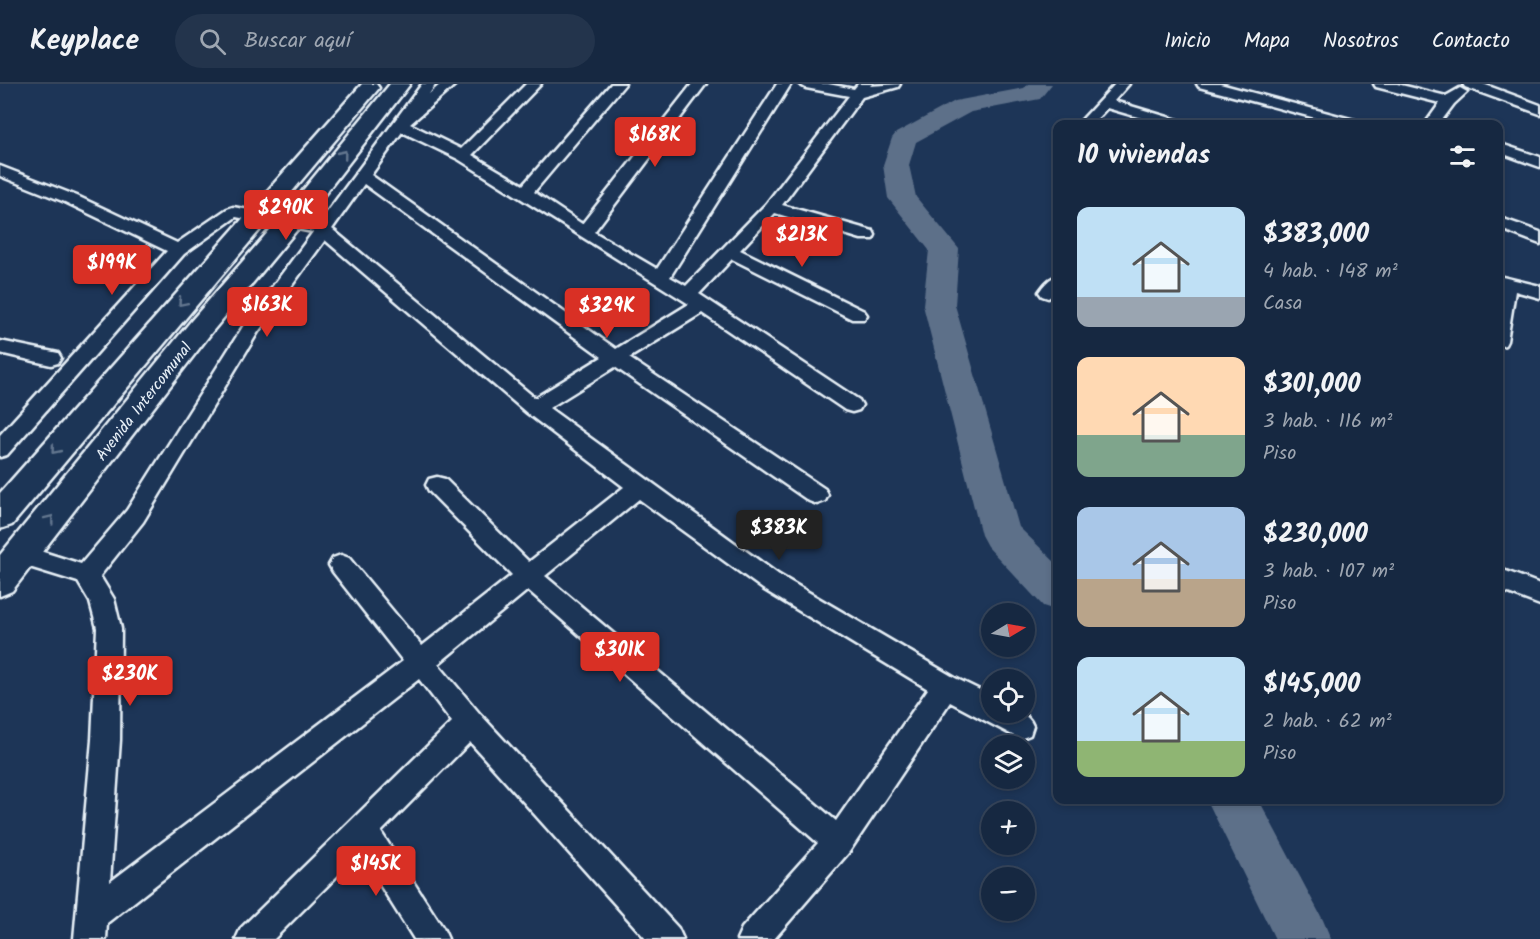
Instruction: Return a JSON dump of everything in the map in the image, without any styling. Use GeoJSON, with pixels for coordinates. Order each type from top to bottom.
{"type":"FeatureCollection","features":[{"type":"Feature","properties":{"kind":"main road","name":"Avenida Intercomunal"},"geometry":{"type":"LineString","coordinates":[[0,516],[372,84]]}},
{"type":"Feature","properties":{"kind":"main road","name":"Avenida Intercomunal"},"geometry":{"type":"LineString","coordinates":[[0,581],[201,327],[288,224],[400,84]]}},
{"type":"Feature","properties":{"kind":"street"},"geometry":{"type":"LineString","coordinates":[[86,575],[135,516],[251,329],[429,84]]}},
{"type":"Feature","properties":{"kind":"street"},"geometry":{"type":"LineString","coordinates":[[400,125],[449,84]]}},
{"type":"Feature","properties":{"kind":"street"},"geometry":{"type":"LineString","coordinates":[[464,156],[534,84]]}},
{"type":"Feature","properties":{"kind":"street"},"geometry":{"type":"LineString","coordinates":[[525,193],[618,84]]}},
{"type":"Feature","properties":{"kind":"street"},"geometry":{"type":"LineString","coordinates":[[584,232],[699,84]]}},
{"type":"Feature","properties":{"kind":"street"},"geometry":{"type":"LineString","coordinates":[[660,279],[784,84]]}},
{"type":"Feature","properties":{"kind":"street"},"geometry":{"type":"LineString","coordinates":[[806,84],[862,89],[893,84]]}},
{"type":"Feature","properties":{"kind":"street"},"geometry":{"type":"LineString","coordinates":[[1089,120],[1122,84]]}},
{"type":"Feature","properties":{"kind":"street"},"geometry":{"type":"LineString","coordinates":[[1204,84],[1338,120]]}},
{"type":"Feature","properties":{"kind":"street"},"geometry":{"type":"LineString","coordinates":[[1381,84],[1449,101]]}},
{"type":"Feature","properties":{"kind":"street"},"geometry":{"type":"LineString","coordinates":[[1435,120],[1449,101],[1469,84],[1540,110]]}},
{"type":"Feature","properties":{"kind":"street"},"geometry":{"type":"LineString","coordinates":[[534,408],[614,357],[695,300],[730,252],[772,207],[862,89]]}},
{"type":"Feature","properties":{"kind":"street"},"geometry":{"type":"LineString","coordinates":[[1104,103],[1162,120]]}},
{"type":"Feature","properties":{"kind":"street"},"geometry":{"type":"LineString","coordinates":[[400,125],[464,156],[525,193],[695,300],[852,405]]}},
{"type":"Feature","properties":{"kind":"street"},"geometry":{"type":"LineString","coordinates":[[1503,149],[1540,162]]}},
{"type":"Feature","properties":{"kind":"street"},"geometry":{"type":"LineString","coordinates":[[0,171],[71,199],[178,250]]}},
{"type":"Feature","properties":{"kind":"street"},"geometry":{"type":"LineString","coordinates":[[361,175],[614,357],[817,495]]}},
{"type":"Feature","properties":{"kind":"street"},"geometry":{"type":"LineString","coordinates":[[772,207],[867,235]]}},
{"type":"Feature","properties":{"kind":"street"},"geometry":{"type":"LineString","coordinates":[[0,449],[178,250],[233,212],[322,229],[534,408],[639,487],[771,582],[981,705]]}},
{"type":"Feature","properties":{"kind":"street"},"geometry":{"type":"LineString","coordinates":[[1503,224],[1540,239]]}},
{"type":"Feature","properties":{"kind":"street"},"geometry":{"type":"LineString","coordinates":[[730,252],[858,315]]}},
{"type":"Feature","properties":{"kind":"street"},"geometry":{"type":"LineString","coordinates":[[1503,282],[1540,292]]}},
{"type":"Feature","properties":{"kind":"street"},"geometry":{"type":"LineString","coordinates":[[0,347],[51,358]]}},
{"type":"Feature","properties":{"kind":"street"},"geometry":{"type":"LineString","coordinates":[[436,485],[529,577],[839,842]]}},
{"type":"Feature","properties":{"kind":"street"},"geometry":{"type":"LineString","coordinates":[[91,927],[639,487]]}},
{"type":"Feature","properties":{"kind":"street"},"geometry":{"type":"LineString","coordinates":[[21,555],[86,575],[102,599],[109,628],[106,740],[91,927]]}},
{"type":"Feature","properties":{"kind":"street"},"geometry":{"type":"LineString","coordinates":[[341,565],[470,723],[667,939]]}},
{"type":"Feature","properties":{"kind":"street"},"geometry":{"type":"LineString","coordinates":[[1503,580],[1540,595]]}},
{"type":"Feature","properties":{"kind":"street"},"geometry":{"type":"LineString","coordinates":[[755,938],[839,842],[946,686]]}},
{"type":"Feature","properties":{"kind":"street"},"geometry":{"type":"LineString","coordinates":[[252,939],[470,723]]}},
{"type":"Feature","properties":{"kind":"street"},"geometry":{"type":"LineString","coordinates":[[1015,723],[1020,726]]}},
{"type":"Feature","properties":{"kind":"street"},"geometry":{"type":"LineString","coordinates":[[362,830],[432,939]]}},
{"type":"Feature","properties":{"kind":"waterway"},"geometry":{"type":"LineString","coordinates":[[1040,84],[1032,94],[964,106],[905,138],[896,165],[902,198],[944,249],[939,305],[1001,535],[1053,588]]}},
{"type":"Feature","properties":{"kind":"waterway"},"geometry":{"type":"LineString","coordinates":[[1234,804],[1304,939]]}}]}
